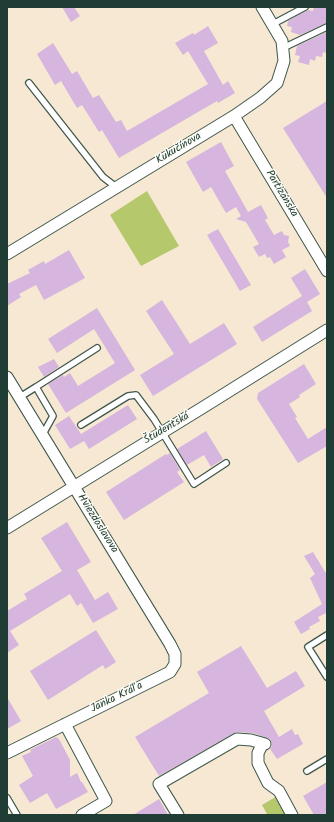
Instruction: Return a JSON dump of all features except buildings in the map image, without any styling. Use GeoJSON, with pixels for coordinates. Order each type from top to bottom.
{"type":"FeatureCollection","features":[{"type":"Feature","properties":{"kind":"street","name":"Kukučínova"},"geometry":{"type":"LineString","coordinates":[[7,254],[234,116],[260,98],[277,83],[284,61],[282,41],[262,7]]}},
{"type":"Feature","properties":{"kind":"street","name":"Partizánska"},"geometry":{"type":"LineString","coordinates":[[234,116],[327,271]]}},
{"type":"Feature","properties":{"kind":"street","name":"Študentská"},"geometry":{"type":"LineString","coordinates":[[7,528],[327,330]]}},
{"type":"Feature","properties":{"kind":"street","name":"Hviezdoslavova"},"geometry":{"type":"LineString","coordinates":[[7,377],[176,654],[175,664],[170,672]]}},
{"type":"Feature","properties":{"kind":"street","name":"Janka Kráľa"},"geometry":{"type":"LineString","coordinates":[[7,753],[170,672]]}},
{"type":"Feature","properties":{"kind":"street"},"geometry":{"type":"LineString","coordinates":[[65,724],[106,801],[82,815]]}},
{"type":"Feature","properties":{"kind":"street"},"geometry":{"type":"LineString","coordinates":[[178,815],[159,784],[237,739],[251,740],[263,746],[258,753],[258,763],[268,783],[279,791],[292,815]]}},
{"type":"Feature","properties":{"kind":"lane"},"geometry":{"type":"LineString","coordinates":[[273,24],[305,7]]}},
{"type":"Feature","properties":{"kind":"lane"},"geometry":{"type":"LineString","coordinates":[[282,48],[327,27]]}},
{"type":"Feature","properties":{"kind":"lane"},"geometry":{"type":"LineString","coordinates":[[28,83],[103,177],[116,187]]}},
{"type":"Feature","properties":{"kind":"lane"},"geometry":{"type":"LineString","coordinates":[[20,397],[98,348]]}},
{"type":"Feature","properties":{"kind":"lane"},"geometry":{"type":"LineString","coordinates":[[36,387],[53,416],[43,435]]}},
{"type":"Feature","properties":{"kind":"lane"},"geometry":{"type":"LineString","coordinates":[[81,425],[128,396],[136,396],[154,419],[194,484],[226,463]]}},
{"type":"Feature","properties":{"kind":"lane"},"geometry":{"type":"LineString","coordinates":[[327,635],[308,647],[327,676]]}},
{"type":"Feature","properties":{"kind":"lane"},"geometry":{"type":"LineString","coordinates":[[307,771],[327,759]]}},
{"type":"Feature","properties":{"kind":"lane"},"geometry":{"type":"LineString","coordinates":[[7,798],[17,815]]}},
{"type":"Feature","properties":{"kind":"green space"},"geometry":{"type":"Polygon","coordinates":[[[147,191],[179,246],[141,266],[110,215],[147,191]]]}},
{"type":"Feature","properties":{"kind":"green space"},"geometry":{"type":"Polygon","coordinates":[[[277,796],[288,815],[267,814],[262,805],[277,796]]]}}]}
